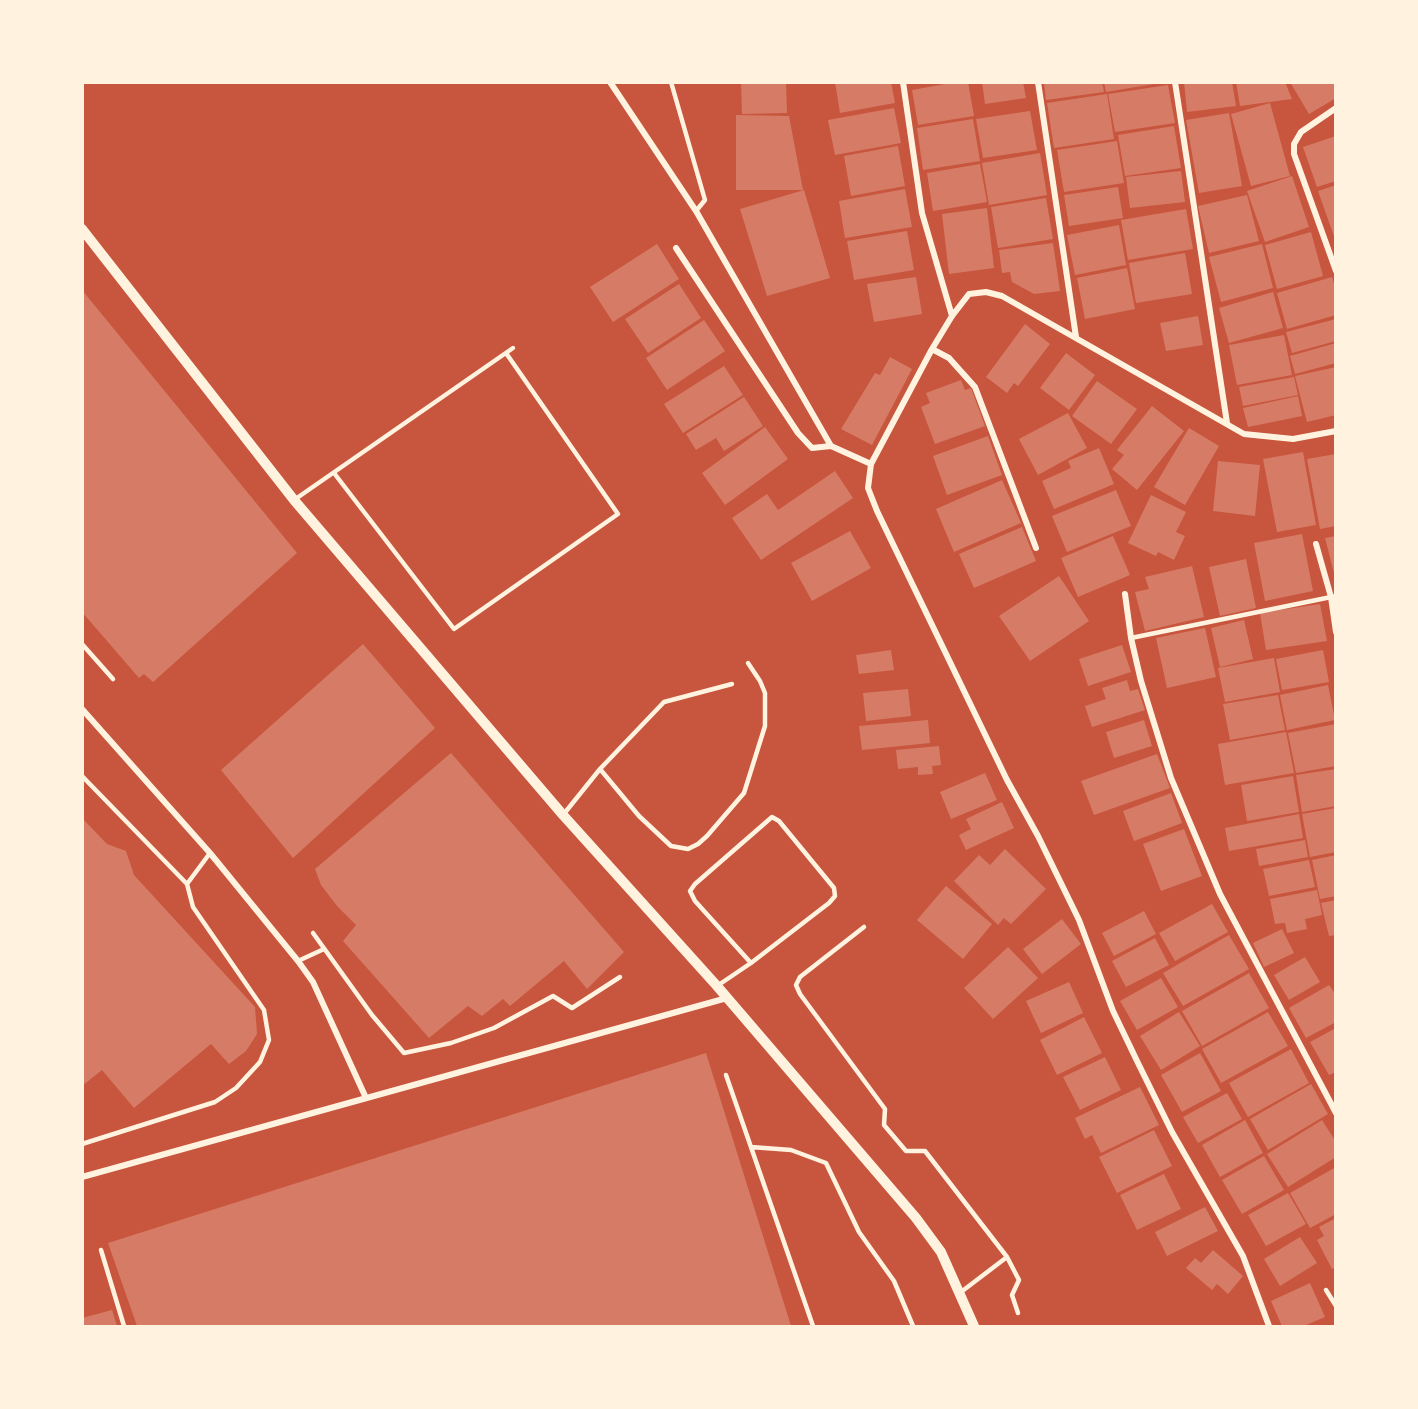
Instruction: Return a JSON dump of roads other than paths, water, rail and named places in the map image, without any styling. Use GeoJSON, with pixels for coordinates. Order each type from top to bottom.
{"type":"FeatureCollection","features":[{"type":"Feature","properties":{"kind":"street"},"geometry":{"type":"LineString","coordinates":[[610,82],[696,211],[831,446]]}},
{"type":"Feature","properties":{"kind":"street"},"geometry":{"type":"LineString","coordinates":[[903,82],[922,213],[952,316]]}},
{"type":"Feature","properties":{"kind":"street"},"geometry":{"type":"LineString","coordinates":[[1038,82],[1076,337]]}},
{"type":"Feature","properties":{"kind":"street"},"geometry":{"type":"LineString","coordinates":[[1175,82],[1227,423]]}},
{"type":"Feature","properties":{"kind":"street"},"geometry":{"type":"LineString","coordinates":[[1335,108],[1301,132],[1294,144],[1294,154],[1335,271]]}},
{"type":"Feature","properties":{"kind":"street"},"geometry":{"type":"LineString","coordinates":[[82,229],[294,500],[562,815],[717,986],[916,1218],[941,1252],[961,1292],[974,1326]]}},
{"type":"Feature","properties":{"kind":"street"},"geometry":{"type":"LineString","coordinates":[[676,248],[798,433],[812,448],[831,446],[871,464]]}},
{"type":"Feature","properties":{"kind":"street"},"geometry":{"type":"LineString","coordinates":[[1269,1326],[1243,1256],[1172,1132],[1138,1063],[1113,1011],[1079,920],[1038,836],[1007,780],[868,488],[871,464],[932,349],[952,316],[969,294],[986,292],[1002,296],[1244,434],[1293,439],[1335,431]]}},
{"type":"Feature","properties":{"kind":"street"},"geometry":{"type":"LineString","coordinates":[[932,349],[949,358],[975,387],[1036,548]]}},
{"type":"Feature","properties":{"kind":"street"},"geometry":{"type":"LineString","coordinates":[[1316,544],[1333,596],[1335,632]]}},
{"type":"Feature","properties":{"kind":"street"},"geometry":{"type":"LineString","coordinates":[[1125,594],[1131,638],[1141,681],[1171,778],[1220,894],[1335,1113]]}},
{"type":"Feature","properties":{"kind":"street"},"geometry":{"type":"LineString","coordinates":[[82,709],[210,853],[298,961],[313,982],[366,1098]]}},
{"type":"Feature","properties":{"kind":"street"},"geometry":{"type":"LineString","coordinates":[[82,1177],[727,998]]}},
{"type":"Feature","properties":{"kind":"lane"},"geometry":{"type":"LineString","coordinates":[[671,82],[705,200],[696,211]]}},
{"type":"Feature","properties":{"kind":"lane"},"geometry":{"type":"LineString","coordinates":[[294,500],[513,348]]}},
{"type":"Feature","properties":{"kind":"lane"},"geometry":{"type":"LineString","coordinates":[[334,473],[454,629],[464,623],[618,514],[506,353]]}},
{"type":"Feature","properties":{"kind":"lane"},"geometry":{"type":"LineString","coordinates":[[1131,638],[1333,596]]}},
{"type":"Feature","properties":{"kind":"lane"},"geometry":{"type":"LineString","coordinates":[[82,644],[113,679]]}},
{"type":"Feature","properties":{"kind":"lane"},"geometry":{"type":"LineString","coordinates":[[600,769],[639,816],[664,840],[677,848],[688,849],[698,844],[744,793],[765,726],[765,693],[748,663]]}},
{"type":"Feature","properties":{"kind":"lane"},"geometry":{"type":"LineString","coordinates":[[562,815],[600,769],[664,702],[732,684]]}},
{"type":"Feature","properties":{"kind":"lane"},"geometry":{"type":"LineString","coordinates":[[82,776],[187,884],[193,907],[264,1010],[269,1040],[260,1062],[236,1088],[215,1102],[82,1144]]}},
{"type":"Feature","properties":{"kind":"lane"},"geometry":{"type":"LineString","coordinates":[[717,986],[751,963],[835,896],[834,888],[778,821],[772,818],[694,884],[690,891],[694,901],[751,963]]}},
{"type":"Feature","properties":{"kind":"lane"},"geometry":{"type":"LineString","coordinates":[[187,884],[210,853]]}},
{"type":"Feature","properties":{"kind":"lane"},"geometry":{"type":"LineString","coordinates":[[864,927],[800,976],[796,985],[800,994],[885,1109],[884,1125],[906,1151],[925,1151],[1007,1257],[1018,1280],[1012,1295],[1018,1313]]}},
{"type":"Feature","properties":{"kind":"lane"},"geometry":{"type":"LineString","coordinates":[[313,933],[372,1015],[404,1053],[451,1043],[494,1028],[553,996],[572,1008],[620,977]]}},
{"type":"Feature","properties":{"kind":"lane"},"geometry":{"type":"LineString","coordinates":[[298,961],[324,949]]}},
{"type":"Feature","properties":{"kind":"lane"},"geometry":{"type":"LineString","coordinates":[[726,1075],[813,1326]]}},
{"type":"Feature","properties":{"kind":"lane"},"geometry":{"type":"LineString","coordinates":[[751,1147],[790,1150],[826,1163],[859,1232],[894,1281],[913,1326]]}},
{"type":"Feature","properties":{"kind":"lane"},"geometry":{"type":"LineString","coordinates":[[101,1250],[123,1326]]}},
{"type":"Feature","properties":{"kind":"lane"},"geometry":{"type":"LineString","coordinates":[[961,1292],[1007,1257]]}},
{"type":"Feature","properties":{"kind":"lane"},"geometry":{"type":"LineString","coordinates":[[1326,1290],[1335,1306]]}}]}
